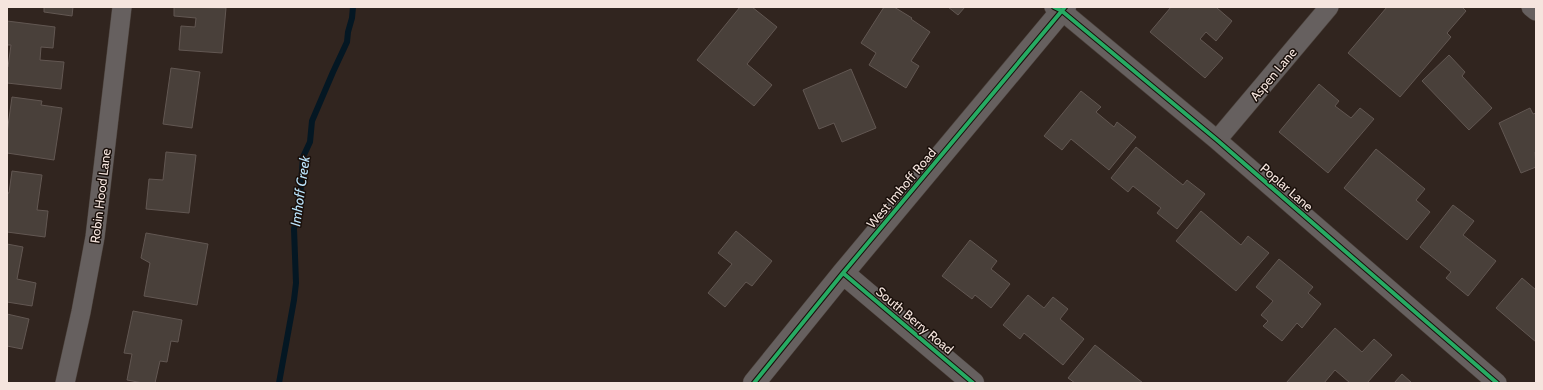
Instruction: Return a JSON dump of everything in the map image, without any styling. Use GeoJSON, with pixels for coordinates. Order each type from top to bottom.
{"type":"FeatureCollection","features":[{"type":"Feature","properties":{"kind":"street","name":"Robin Hood Lane"},"geometry":{"type":"LineString","coordinates":[[65,383],[81,312],[95,237],[122,7]]}},
{"type":"Feature","properties":{"kind":"street","name":"Aspen Lane"},"geometry":{"type":"LineString","coordinates":[[1217,140],[1329,7]]}},
{"type":"Feature","properties":{"kind":"street"},"geometry":{"type":"LineString","coordinates":[[1531,7],[1536,11]]}},
{"type":"Feature","properties":{"kind":"street","name":"Poplar Lane"},"geometry":{"type":"LineString","coordinates":[[1060,8],[1217,140],[1497,383]]}},
{"type":"Feature","properties":{"kind":"street","name":"West Imhoff Road"},"geometry":{"type":"LineString","coordinates":[[754,383],[1060,8]]}},
{"type":"Feature","properties":{"kind":"street","name":"South Berry Road"},"geometry":{"type":"LineString","coordinates":[[843,273],[973,383]]}},
{"type":"Feature","properties":{"kind":"building"},"geometry":{"type":"Polygon","coordinates":[[[44,7],[73,7],[72,16],[44,12],[44,7]]]}},
{"type":"Feature","properties":{"kind":"building"},"geometry":{"type":"Polygon","coordinates":[[[174,7],[226,8],[222,53],[179,50],[181,26],[195,27],[196,18],[174,16],[174,7]]]}},
{"type":"Feature","properties":{"kind":"building"},"geometry":{"type":"Polygon","coordinates":[[[740,7],[752,7],[777,27],[747,64],[772,85],[754,106],[697,60],[740,7]]]}},
{"type":"Feature","properties":{"kind":"building"},"geometry":{"type":"Polygon","coordinates":[[[884,7],[894,7],[912,18],[911,19],[930,32],[911,61],[919,66],[906,88],[869,65],[876,53],[861,43],[884,7]]]}},
{"type":"Feature","properties":{"kind":"building"},"geometry":{"type":"Polygon","coordinates":[[[948,7],[965,7],[958,15],[948,7]]]}},
{"type":"Feature","properties":{"kind":"building"},"geometry":{"type":"Polygon","coordinates":[[[1171,7],[1217,7],[1232,21],[1216,41],[1206,32],[1200,39],[1223,58],[1205,78],[1150,32],[1171,7]]]}},
{"type":"Feature","properties":{"kind":"building"},"geometry":{"type":"Polygon","coordinates":[[[1387,7],[1462,7],[1466,11],[1447,33],[1451,37],[1400,97],[1348,53],[1387,7]]]}},
{"type":"Feature","properties":{"kind":"building"},"geometry":{"type":"Polygon","coordinates":[[[7,21],[55,27],[53,48],[41,47],[40,60],[64,62],[61,89],[7,83],[7,67],[11,45],[7,45],[7,21]]]}},
{"type":"Feature","properties":{"kind":"building"},"geometry":{"type":"Polygon","coordinates":[[[1449,55],[1465,72],[1462,76],[1492,108],[1469,130],[1422,81],[1449,55]]]}},
{"type":"Feature","properties":{"kind":"building"},"geometry":{"type":"Polygon","coordinates":[[[171,68],[200,72],[192,128],[163,124],[171,68]]]}},
{"type":"Feature","properties":{"kind":"building"},"geometry":{"type":"Polygon","coordinates":[[[851,69],[876,128],[842,142],[834,123],[819,129],[803,90],[851,69]]]}},
{"type":"Feature","properties":{"kind":"building"},"geometry":{"type":"Polygon","coordinates":[[[1319,84],[1339,101],[1335,106],[1351,118],[1360,108],[1374,119],[1328,173],[1279,132],[1319,84]]]}},
{"type":"Feature","properties":{"kind":"building"},"geometry":{"type":"Polygon","coordinates":[[[1081,91],[1101,107],[1096,112],[1114,127],[1117,122],[1136,137],[1109,170],[1071,139],[1062,150],[1044,136],[1081,91]]]}},
{"type":"Feature","properties":{"kind":"building"},"geometry":{"type":"Polygon","coordinates":[[[12,97],[42,101],[41,105],[62,108],[54,160],[7,153],[7,133],[12,97]]]}},
{"type":"Feature","properties":{"kind":"building"},"geometry":{"type":"Polygon","coordinates":[[[1530,108],[1533,114],[1536,113],[1536,167],[1521,173],[1499,123],[1530,108]]]}},
{"type":"Feature","properties":{"kind":"building"},"geometry":{"type":"Polygon","coordinates":[[[1136,147],[1183,185],[1187,180],[1205,194],[1177,229],[1157,213],[1161,208],[1133,186],[1128,192],[1111,178],[1136,147]]]}},
{"type":"Feature","properties":{"kind":"building"},"geometry":{"type":"Polygon","coordinates":[[[1376,149],[1425,189],[1416,200],[1430,212],[1407,240],[1344,188],[1376,149]]]}},
{"type":"Feature","properties":{"kind":"building"},"geometry":{"type":"Polygon","coordinates":[[[166,152],[196,155],[189,213],[146,209],[149,179],[163,180],[166,152]]]}},
{"type":"Feature","properties":{"kind":"building"},"geometry":{"type":"Polygon","coordinates":[[[12,171],[42,175],[37,210],[48,211],[45,237],[7,232],[7,193],[9,193],[12,171]]]}},
{"type":"Feature","properties":{"kind":"building"},"geometry":{"type":"Polygon","coordinates":[[[1453,205],[1474,221],[1463,235],[1496,261],[1468,296],[1446,278],[1451,272],[1420,247],[1453,205]]]}},
{"type":"Feature","properties":{"kind":"building"},"geometry":{"type":"Polygon","coordinates":[[[1201,211],[1241,245],[1248,236],[1269,253],[1236,291],[1176,241],[1201,211]]]}},
{"type":"Feature","properties":{"kind":"building"},"geometry":{"type":"Polygon","coordinates":[[[736,231],[772,261],[752,286],[746,282],[725,307],[708,293],[732,264],[718,253],[736,231]]]}},
{"type":"Feature","properties":{"kind":"building"},"geometry":{"type":"Polygon","coordinates":[[[146,233],[208,244],[197,305],[144,296],[150,263],[141,258],[146,233]]]}},
{"type":"Feature","properties":{"kind":"building"},"geometry":{"type":"Polygon","coordinates":[[[970,240],[997,261],[991,269],[1010,284],[991,308],[975,295],[972,299],[942,276],[970,240]]]}},
{"type":"Feature","properties":{"kind":"building"},"geometry":{"type":"Polygon","coordinates":[[[7,244],[23,247],[17,279],[36,283],[32,306],[7,302],[7,244]]]}},
{"type":"Feature","properties":{"kind":"building"},"geometry":{"type":"Polygon","coordinates":[[[1279,259],[1313,287],[1308,293],[1321,304],[1302,328],[1297,323],[1282,341],[1263,326],[1268,321],[1261,315],[1273,301],[1256,287],[1279,259]]]}},
{"type":"Feature","properties":{"kind":"building"},"geometry":{"type":"Polygon","coordinates":[[[1522,278],[1536,290],[1536,342],[1496,308],[1522,278]]]}},
{"type":"Feature","properties":{"kind":"building"},"geometry":{"type":"Polygon","coordinates":[[[1028,295],[1044,308],[1053,297],[1068,309],[1060,319],[1084,339],[1063,365],[1024,333],[1020,339],[1003,325],[1028,295]]]}},
{"type":"Feature","properties":{"kind":"building"},"geometry":{"type":"Polygon","coordinates":[[[133,311],[182,320],[178,342],[171,341],[167,362],[160,361],[155,383],[143,383],[127,380],[132,354],[124,353],[133,311]]]}},
{"type":"Feature","properties":{"kind":"building"},"geometry":{"type":"Polygon","coordinates":[[[7,314],[29,319],[22,349],[7,346],[7,314]]]}},
{"type":"Feature","properties":{"kind":"building"},"geometry":{"type":"Polygon","coordinates":[[[1335,328],[1362,352],[1374,339],[1392,355],[1367,383],[1350,383],[1335,370],[1324,383],[1286,383],[1335,328]]]}},
{"type":"Feature","properties":{"kind":"building"},"geometry":{"type":"Polygon","coordinates":[[[1095,345],[1143,383],[1075,383],[1068,378],[1095,345]]]}},
{"type":"Feature","properties":{"kind":"building"},"geometry":{"type":"Polygon","coordinates":[[[1402,374],[1412,383],[1394,383],[1402,374]]]}},
{"type":"Feature","properties":{"kind":"waterway","name":"Imhoff Creek"},"geometry":{"type":"LineString","coordinates":[[279,383],[296,283],[294,229],[300,199],[303,157],[310,142],[312,121],[347,42],[353,7]]}},
{"type":"Feature","properties":{"kind":"cycle path"},"geometry":{"type":"LineString","coordinates":[[1054,7],[1062,11],[1217,140],[1497,383]]}},
{"type":"Feature","properties":{"kind":"cycle path"},"geometry":{"type":"LineString","coordinates":[[754,383],[843,273],[1065,7]]}},
{"type":"Feature","properties":{"kind":"cycle path"},"geometry":{"type":"LineString","coordinates":[[843,273],[973,383]]}}]}
